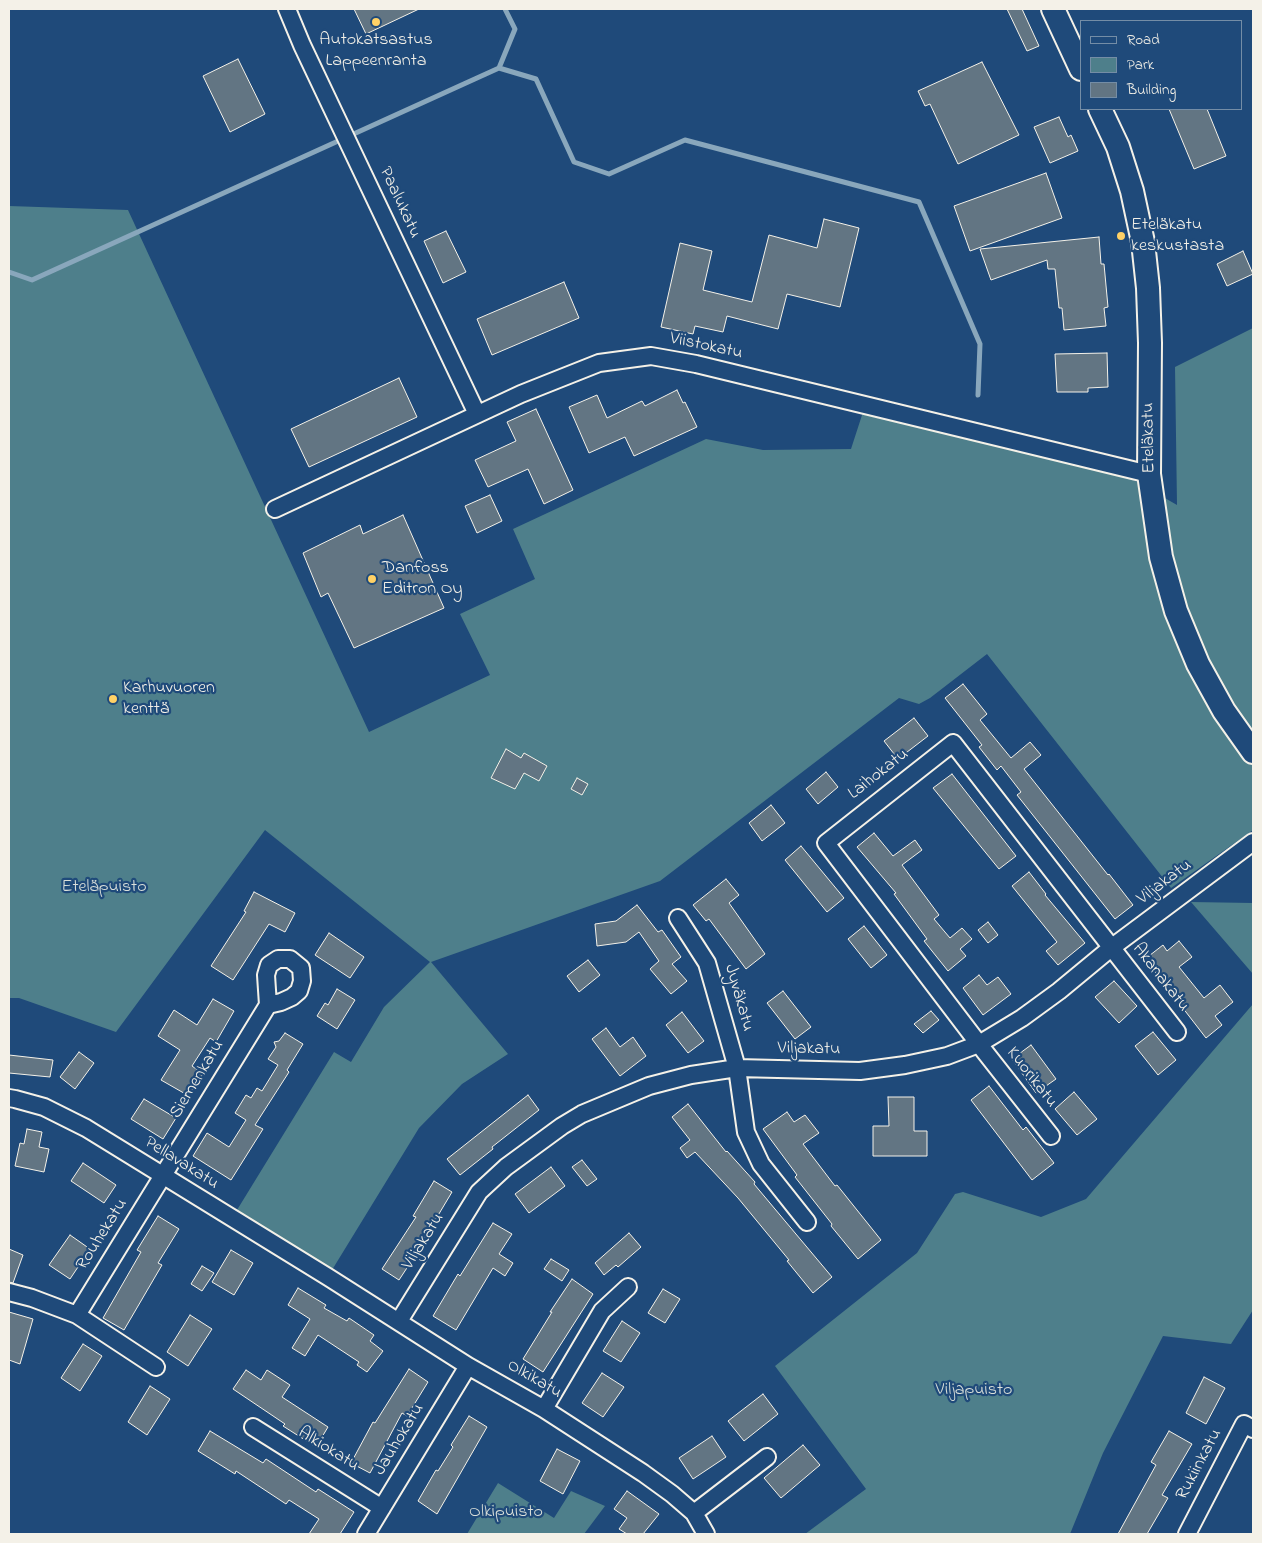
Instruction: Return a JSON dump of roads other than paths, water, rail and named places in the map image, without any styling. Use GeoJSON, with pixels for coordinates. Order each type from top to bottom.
{"type":"FeatureCollection","features":[{"type":"Feature","properties":{"kind":"main road"},"geometry":{"type":"LineString","coordinates":[[1052,9],[1080,67]]}},
{"type":"Feature","properties":{"kind":"main road","name":"Eteläkatu"},"geometry":{"type":"LineString","coordinates":[[1100,110],[1118,147],[1132,191],[1143,242],[1150,334],[1149,474],[1161,557],[1176,611],[1198,664],[1224,711],[1253,752]]}},
{"type":"Feature","properties":{"kind":"street","name":"Paalukatu"},"geometry":{"type":"LineString","coordinates":[[287,9],[302,46],[477,414]]}},
{"type":"Feature","properties":{"kind":"street","name":"Viistokatu"},"geometry":{"type":"LineString","coordinates":[[275,509],[522,394],[599,363],[651,356],[705,366],[1149,474]]}},
{"type":"Feature","properties":{"kind":"street","name":"Laihokatu"},"geometry":{"type":"LineString","coordinates":[[979,1044],[826,843],[953,743],[1111,948]]}},
{"type":"Feature","properties":{"kind":"street","name":"Viljakatu"},"geometry":{"type":"LineString","coordinates":[[399,1321],[479,1192],[535,1144],[582,1114],[649,1086],[691,1075],[737,1068],[860,1071],[905,1066],[947,1056],[979,1044],[1022,1018],[1059,991],[1111,948],[1253,842]]}},
{"type":"Feature","properties":{"kind":"street","name":"Jyväkatu"},"geometry":{"type":"LineString","coordinates":[[678,918],[708,963],[737,1068],[746,1132],[761,1164],[807,1222]]}},
{"type":"Feature","properties":{"kind":"street","name":"Akanakatu"},"geometry":{"type":"LineString","coordinates":[[1111,948],[1177,1032]]}},
{"type":"Feature","properties":{"kind":"street","name":"Siemenkatu"},"geometry":{"type":"LineString","coordinates":[[163,1177],[268,1005]]}},
{"type":"Feature","properties":{"kind":"street","name":"Kuorikatu"},"geometry":{"type":"LineString","coordinates":[[979,1044],[1052,1136]]}},
{"type":"Feature","properties":{"kind":"street","name":"Pellavakatu"},"geometry":{"type":"LineString","coordinates":[[9,1098],[44,1107],[86,1128],[328,1277]]}},
{"type":"Feature","properties":{"kind":"street","name":"Rouhekatu"},"geometry":{"type":"LineString","coordinates":[[77,1315],[163,1177]]}},
{"type":"Feature","properties":{"kind":"street","name":"Olkikatu"},"geometry":{"type":"LineString","coordinates":[[328,1277],[468,1366],[544,1409],[643,1473],[694,1512],[706,1534]]}},
{"type":"Feature","properties":{"kind":"street"},"geometry":{"type":"LineString","coordinates":[[544,1409],[602,1311],[628,1287]]}},
{"type":"Feature","properties":{"kind":"street"},"geometry":{"type":"LineString","coordinates":[[9,1292],[32,1298],[77,1315],[156,1367]]}},
{"type":"Feature","properties":{"kind":"street","name":"Jauhokatu"},"geometry":{"type":"LineString","coordinates":[[366,1534],[468,1366]]}},
{"type":"Feature","properties":{"kind":"street","name":"Rukiinkatu"},"geometry":{"type":"LineString","coordinates":[[1187,1534],[1244,1424],[1253,1429]]}},
{"type":"Feature","properties":{"kind":"street","name":"Alkiokatu"},"geometry":{"type":"LineString","coordinates":[[253,1427],[382,1508]]}},
{"type":"Feature","properties":{"kind":"street"},"geometry":{"type":"LineString","coordinates":[[694,1512],[767,1456]]}},
{"type":"Feature","properties":{"kind":"waterway"},"geometry":{"type":"LineString","coordinates":[[499,68],[515,29],[505,9]]}},
{"type":"Feature","properties":{"kind":"waterway"},"geometry":{"type":"LineString","coordinates":[[9,272],[32,280],[499,68],[536,79],[574,162],[609,174],[685,140],[919,202],[980,344],[978,395]]}},
{"type":"Feature","properties":{"kind":"place","name":"Autokatsastus Lappeenranta"},"geometry":{"type":"Point","coordinates":[376,22]}},
{"type":"Feature","properties":{"kind":"place","name":"Eteläkatu keskustasta"},"geometry":{"type":"Point","coordinates":[1121,236]}},
{"type":"Feature","properties":{"kind":"place","name":"Danfoss Editron Oy"},"geometry":{"type":"Point","coordinates":[372,579]}},
{"type":"Feature","properties":{"kind":"place","name":"Karhuvuoren kenttä"},"geometry":{"type":"Point","coordinates":[113,699]}},
{"type":"Feature","properties":{"kind":"park label","name":"Eteläpuisto"},"geometry":{"type":"Point","coordinates":[104,888]}},
{"type":"Feature","properties":{"kind":"park label","name":"Viljapuisto"},"geometry":{"type":"Point","coordinates":[974,1391]}},
{"type":"Feature","properties":{"kind":"park label","name":"Olkipuisto"},"geometry":{"type":"Point","coordinates":[506,1513]}}]}
